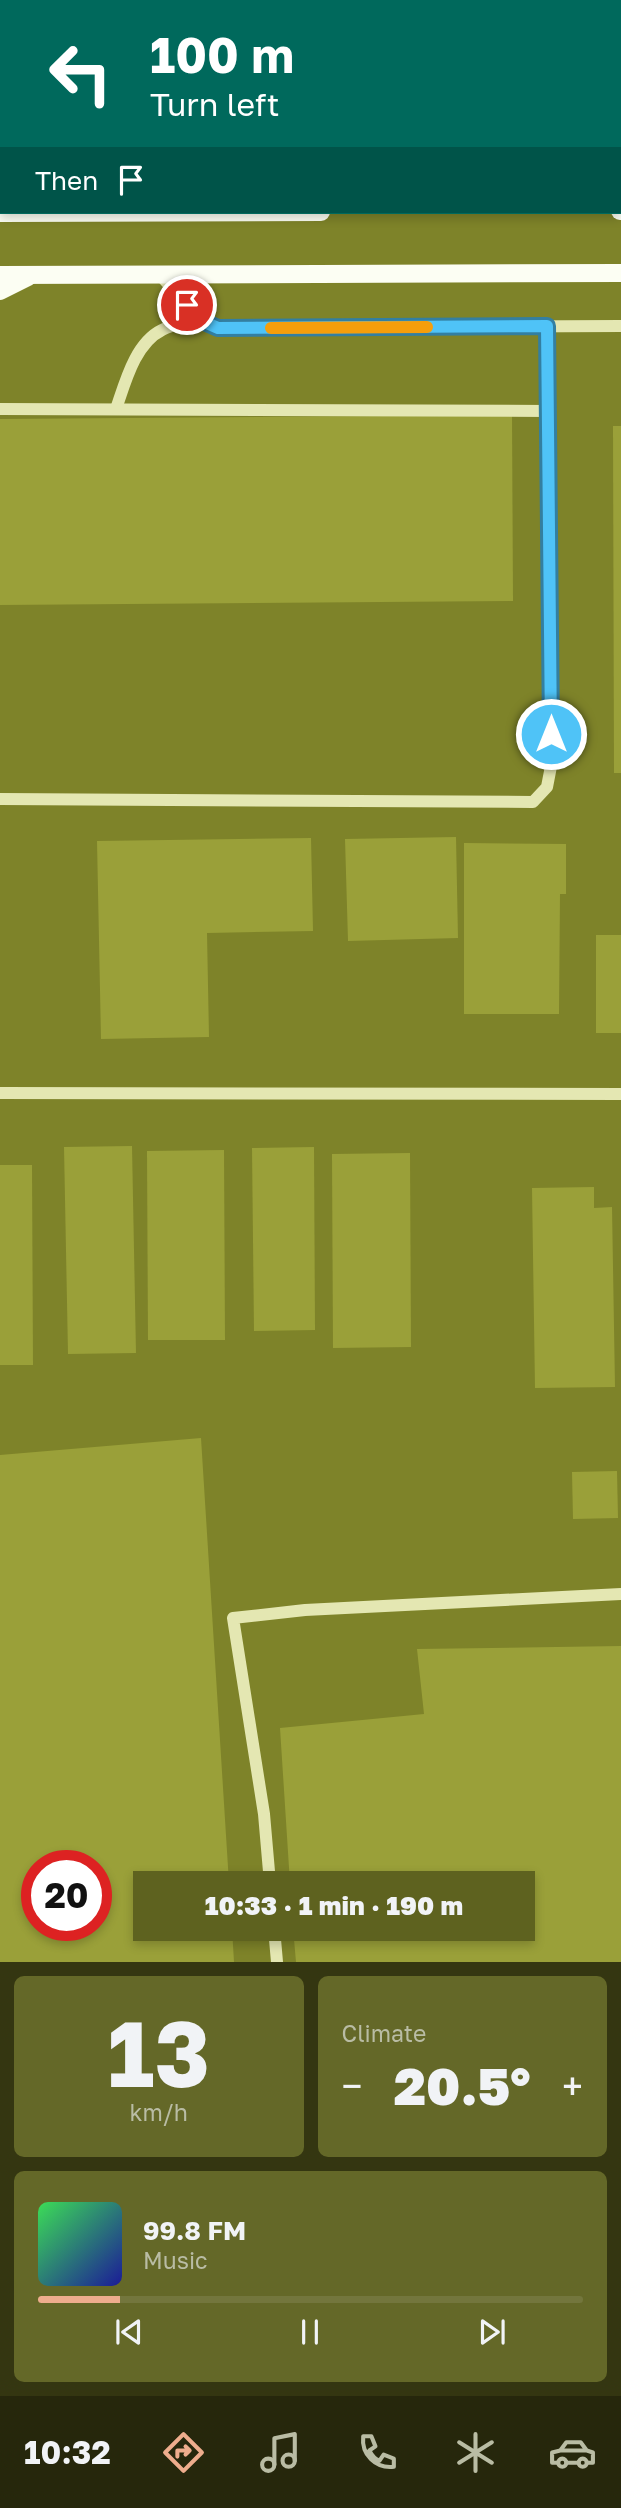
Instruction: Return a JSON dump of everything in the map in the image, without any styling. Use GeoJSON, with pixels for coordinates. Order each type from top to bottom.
{"type":"FeatureCollection","features":[{"type":"Feature","properties":{"kind":"main road"},"geometry":{"type":"LineString","coordinates":[[0,275],[621,273]]}},
{"type":"Feature","properties":{"kind":"main road"},"geometry":{"type":"LineString","coordinates":[[0,291],[31,275]]}},
{"type":"Feature","properties":{"kind":"lane"},"geometry":{"type":"LineString","coordinates":[[160,275],[200,320],[218,328],[621,326]]}},
{"type":"Feature","properties":{"kind":"lane"},"geometry":{"type":"LineString","coordinates":[[116,409],[128,374],[146,342],[162,330],[200,320]]}},
{"type":"Feature","properties":{"kind":"lane"},"geometry":{"type":"LineString","coordinates":[[0,799],[533,802],[547,787],[552,761],[547,326]]}},
{"type":"Feature","properties":{"kind":"lane"},"geometry":{"type":"LineString","coordinates":[[0,409],[549,411]]}},
{"type":"Feature","properties":{"kind":"lane"},"geometry":{"type":"LineString","coordinates":[[0,1093],[621,1094]]}},
{"type":"Feature","properties":{"kind":"lane"},"geometry":{"type":"LineString","coordinates":[[269,1871],[264,1814],[233,1618],[305,1610],[621,1594]]}},
{"type":"Feature","properties":{"kind":"lane"},"geometry":{"type":"LineString","coordinates":[[275,1941],[277,1962]]}},
{"type":"Feature","properties":{"kind":"building"},"geometry":{"type":"Polygon","coordinates":[[[512,415],[513,601],[0,605],[0,419],[512,415]]]}},
{"type":"Feature","properties":{"kind":"building"},"geometry":{"type":"Polygon","coordinates":[[[613,426],[621,426],[621,773],[614,773],[613,426]]]}},
{"type":"Feature","properties":{"kind":"building"},"geometry":{"type":"Polygon","coordinates":[[[456,837],[458,938],[348,941],[345,839],[456,837]]]}},
{"type":"Feature","properties":{"kind":"building"},"geometry":{"type":"Polygon","coordinates":[[[311,838],[313,931],[207,933],[209,1037],[101,1039],[97,841],[311,838]]]}},
{"type":"Feature","properties":{"kind":"building"},"geometry":{"type":"Polygon","coordinates":[[[464,843],[566,844],[566,894],[560,894],[559,1014],[464,1014],[464,843]]]}},
{"type":"Feature","properties":{"kind":"building"},"geometry":{"type":"Polygon","coordinates":[[[596,935],[621,935],[621,1033],[596,1033],[596,935]]]}},
{"type":"Feature","properties":{"kind":"building"},"geometry":{"type":"Polygon","coordinates":[[[132,1146],[136,1353],[68,1354],[64,1147],[132,1146]]]}},
{"type":"Feature","properties":{"kind":"building"},"geometry":{"type":"Polygon","coordinates":[[[314,1147],[315,1330],[254,1331],[252,1148],[314,1147]]]}},
{"type":"Feature","properties":{"kind":"building"},"geometry":{"type":"Polygon","coordinates":[[[224,1150],[225,1340],[148,1340],[147,1151],[224,1150]]]}},
{"type":"Feature","properties":{"kind":"building"},"geometry":{"type":"Polygon","coordinates":[[[410,1153],[411,1347],[333,1348],[332,1154],[410,1153]]]}},
{"type":"Feature","properties":{"kind":"building"},"geometry":{"type":"Polygon","coordinates":[[[0,1165],[32,1165],[33,1365],[0,1365],[0,1165]]]}},
{"type":"Feature","properties":{"kind":"building"},"geometry":{"type":"Polygon","coordinates":[[[594,1187],[594,1208],[612,1207],[615,1387],[535,1388],[532,1188],[594,1187]]]}},
{"type":"Feature","properties":{"kind":"building"},"geometry":{"type":"Polygon","coordinates":[[[201,1438],[228,1871],[133,1871],[133,1941],[233,1941],[234,1962],[0,1962],[0,1455],[201,1438]]]}},
{"type":"Feature","properties":{"kind":"building"},"geometry":{"type":"Polygon","coordinates":[[[617,1471],[618,1518],[573,1519],[572,1472],[617,1471]]]}},
{"type":"Feature","properties":{"kind":"building"},"geometry":{"type":"Polygon","coordinates":[[[621,1646],[621,1962],[296,1962],[294,1941],[535,1941],[535,1871],[289,1871],[280,1728],[424,1714],[417,1649],[621,1646]]]}},
{"type":"Feature","properties":{"kind":"slow traffic"},"geometry":{"type":"LineString","coordinates":[[271,328],[427,327]]}},
{"type":"Feature","properties":{"kind":"route"},"geometry":{"type":"LineString","coordinates":[[187,305],[200,320],[218,328],[547,326],[551,734]]}}]}
